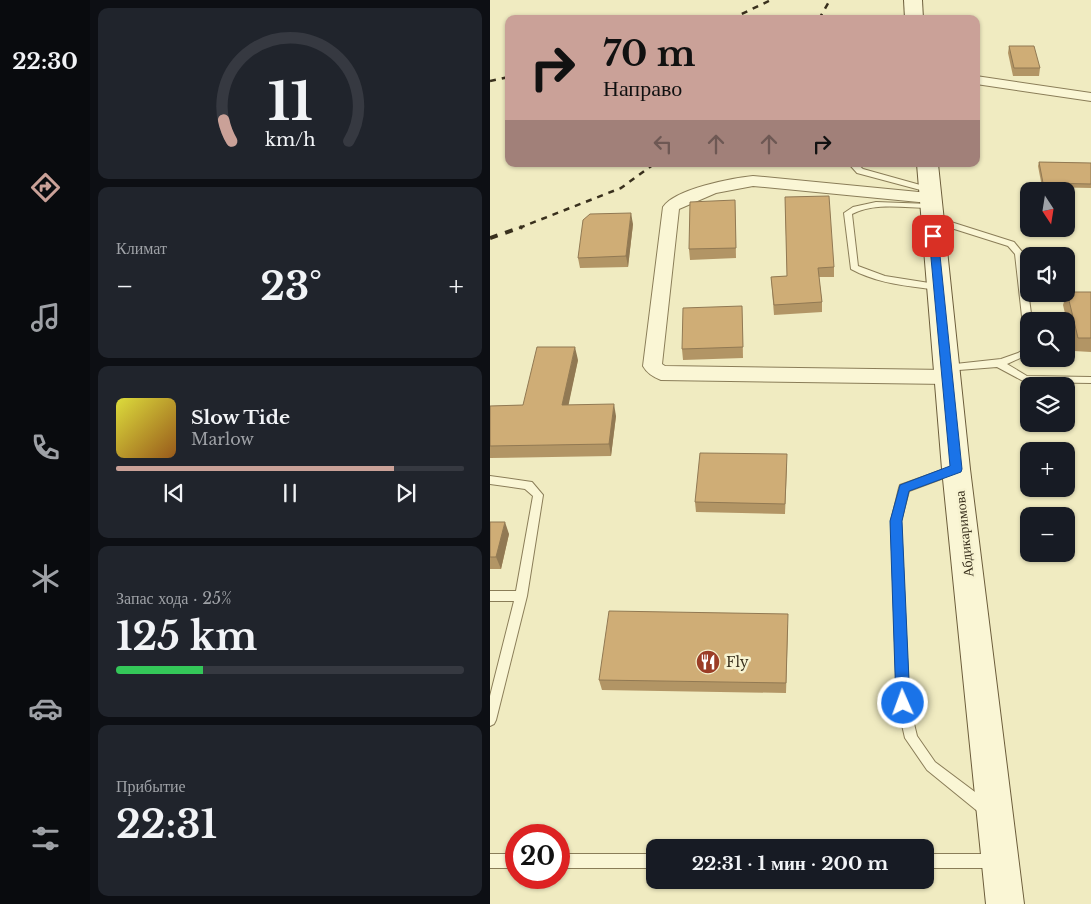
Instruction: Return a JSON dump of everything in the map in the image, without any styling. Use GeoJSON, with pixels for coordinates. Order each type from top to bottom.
{"type":"FeatureCollection","features":[{"type":"Feature","properties":{"kind":"main road"},"geometry":{"type":"LineString","coordinates":[[913,0],[914,15]]}},
{"type":"Feature","properties":{"kind":"main road","name":"Абдикаримова"},"geometry":{"type":"LineString","coordinates":[[929,195],[956,469],[1005,904]]}},
{"type":"Feature","properties":{"kind":"street"},"geometry":{"type":"LineString","coordinates":[[980,81],[1091,97]]}},
{"type":"Feature","properties":{"kind":"street"},"geometry":{"type":"LineString","coordinates":[[929,195],[753,181],[734,182],[683,200],[671,207],[652,366],[661,373],[947,372]]}},
{"type":"Feature","properties":{"kind":"lane"},"geometry":{"type":"LineString","coordinates":[[856,167],[860,171],[929,195],[1011,244],[1019,253],[1026,312]]}},
{"type":"Feature","properties":{"kind":"lane"},"geometry":{"type":"LineString","coordinates":[[929,195],[855,208],[848,213],[850,242],[854,267],[866,275],[939,287]]}},
{"type":"Feature","properties":{"kind":"lane"},"geometry":{"type":"LineString","coordinates":[[947,372],[997,363],[1020,355]]}},
{"type":"Feature","properties":{"kind":"lane"},"geometry":{"type":"LineString","coordinates":[[997,363],[1025,379],[1091,380]]}},
{"type":"Feature","properties":{"kind":"lane"},"geometry":{"type":"LineString","coordinates":[[956,469],[904,488],[896,521],[903,703],[911,738],[930,766],[994,815]]}},
{"type":"Feature","properties":{"kind":"lane"},"geometry":{"type":"LineString","coordinates":[[490,480],[528,484],[538,495],[521,596],[490,720]]}},
{"type":"Feature","properties":{"kind":"lane"},"geometry":{"type":"LineString","coordinates":[[490,596],[521,596]]}},
{"type":"Feature","properties":{"kind":"lane"},"geometry":{"type":"LineString","coordinates":[[490,861],[505,861]]}},
{"type":"Feature","properties":{"kind":"lane"},"geometry":{"type":"LineString","coordinates":[[570,861],[646,861]]}},
{"type":"Feature","properties":{"kind":"lane"},"geometry":{"type":"LineString","coordinates":[[934,861],[999,861]]}},
{"type":"Feature","properties":{"kind":"building"},"geometry":{"type":"Polygon","coordinates":[[[1009,46],[1034,46],[1040,68],[1014,68],[1009,46]]]}},
{"type":"Feature","properties":{"kind":"building"},"geometry":{"type":"Polygon","coordinates":[[[1039,162],[1091,163],[1091,184],[1043,182],[1039,162]]]}},
{"type":"Feature","properties":{"kind":"building"},"geometry":{"type":"Polygon","coordinates":[[[829,196],[834,267],[818,268],[822,302],[774,305],[771,277],[787,276],[785,197],[829,196]]]}},
{"type":"Feature","properties":{"kind":"building"},"geometry":{"type":"Polygon","coordinates":[[[735,200],[736,248],[689,249],[690,202],[735,200]]]}},
{"type":"Feature","properties":{"kind":"building"},"geometry":{"type":"Polygon","coordinates":[[[631,213],[626,256],[578,258],[583,220],[590,214],[631,213]]]}},
{"type":"Feature","properties":{"kind":"building"},"geometry":{"type":"Polygon","coordinates":[[[1075,292],[1091,292],[1091,338],[1078,338],[1075,325],[1075,312],[1072,312],[1069,302],[1075,302],[1075,292]]]}},
{"type":"Feature","properties":{"kind":"building"},"geometry":{"type":"Polygon","coordinates":[[[742,306],[743,347],[682,349],[683,308],[742,306]]]}},
{"type":"Feature","properties":{"kind":"building"},"geometry":{"type":"Polygon","coordinates":[[[537,347],[575,347],[562,405],[614,404],[609,444],[490,446],[490,406],[523,405],[537,347]]]}},
{"type":"Feature","properties":{"kind":"building"},"geometry":{"type":"Polygon","coordinates":[[[700,453],[787,454],[785,504],[695,502],[700,453]]]}},
{"type":"Feature","properties":{"kind":"building"},"geometry":{"type":"Polygon","coordinates":[[[490,522],[505,522],[496,557],[490,557],[490,522]]]}},
{"type":"Feature","properties":{"kind":"building"},"geometry":{"type":"Polygon","coordinates":[[[609,611],[788,614],[786,683],[599,680],[609,611]]]}},
{"type":"Feature","properties":{"kind":"railway"},"geometry":{"type":"LineString","coordinates":[[739,15],[771,0]]}},
{"type":"Feature","properties":{"kind":"railway"},"geometry":{"type":"LineString","coordinates":[[821,15],[830,0]]}},
{"type":"Feature","properties":{"kind":"railway"},"geometry":{"type":"LineString","coordinates":[[490,81],[505,78]]}},
{"type":"Feature","properties":{"kind":"railway"},"geometry":{"type":"LineString","coordinates":[[519,228],[621,188],[650,167]]}},
{"type":"Feature","properties":{"kind":"railway"},"geometry":{"type":"LineString","coordinates":[[490,238],[522,227]]}},
{"type":"Feature","properties":{"kind":"place","name":"Fly"},"geometry":{"type":"Point","coordinates":[708,662]}},
{"type":"Feature","properties":{"kind":"route"},"geometry":{"type":"LineString","coordinates":[[903,703],[896,521],[904,488],[956,469],[933,236]]}}]}
